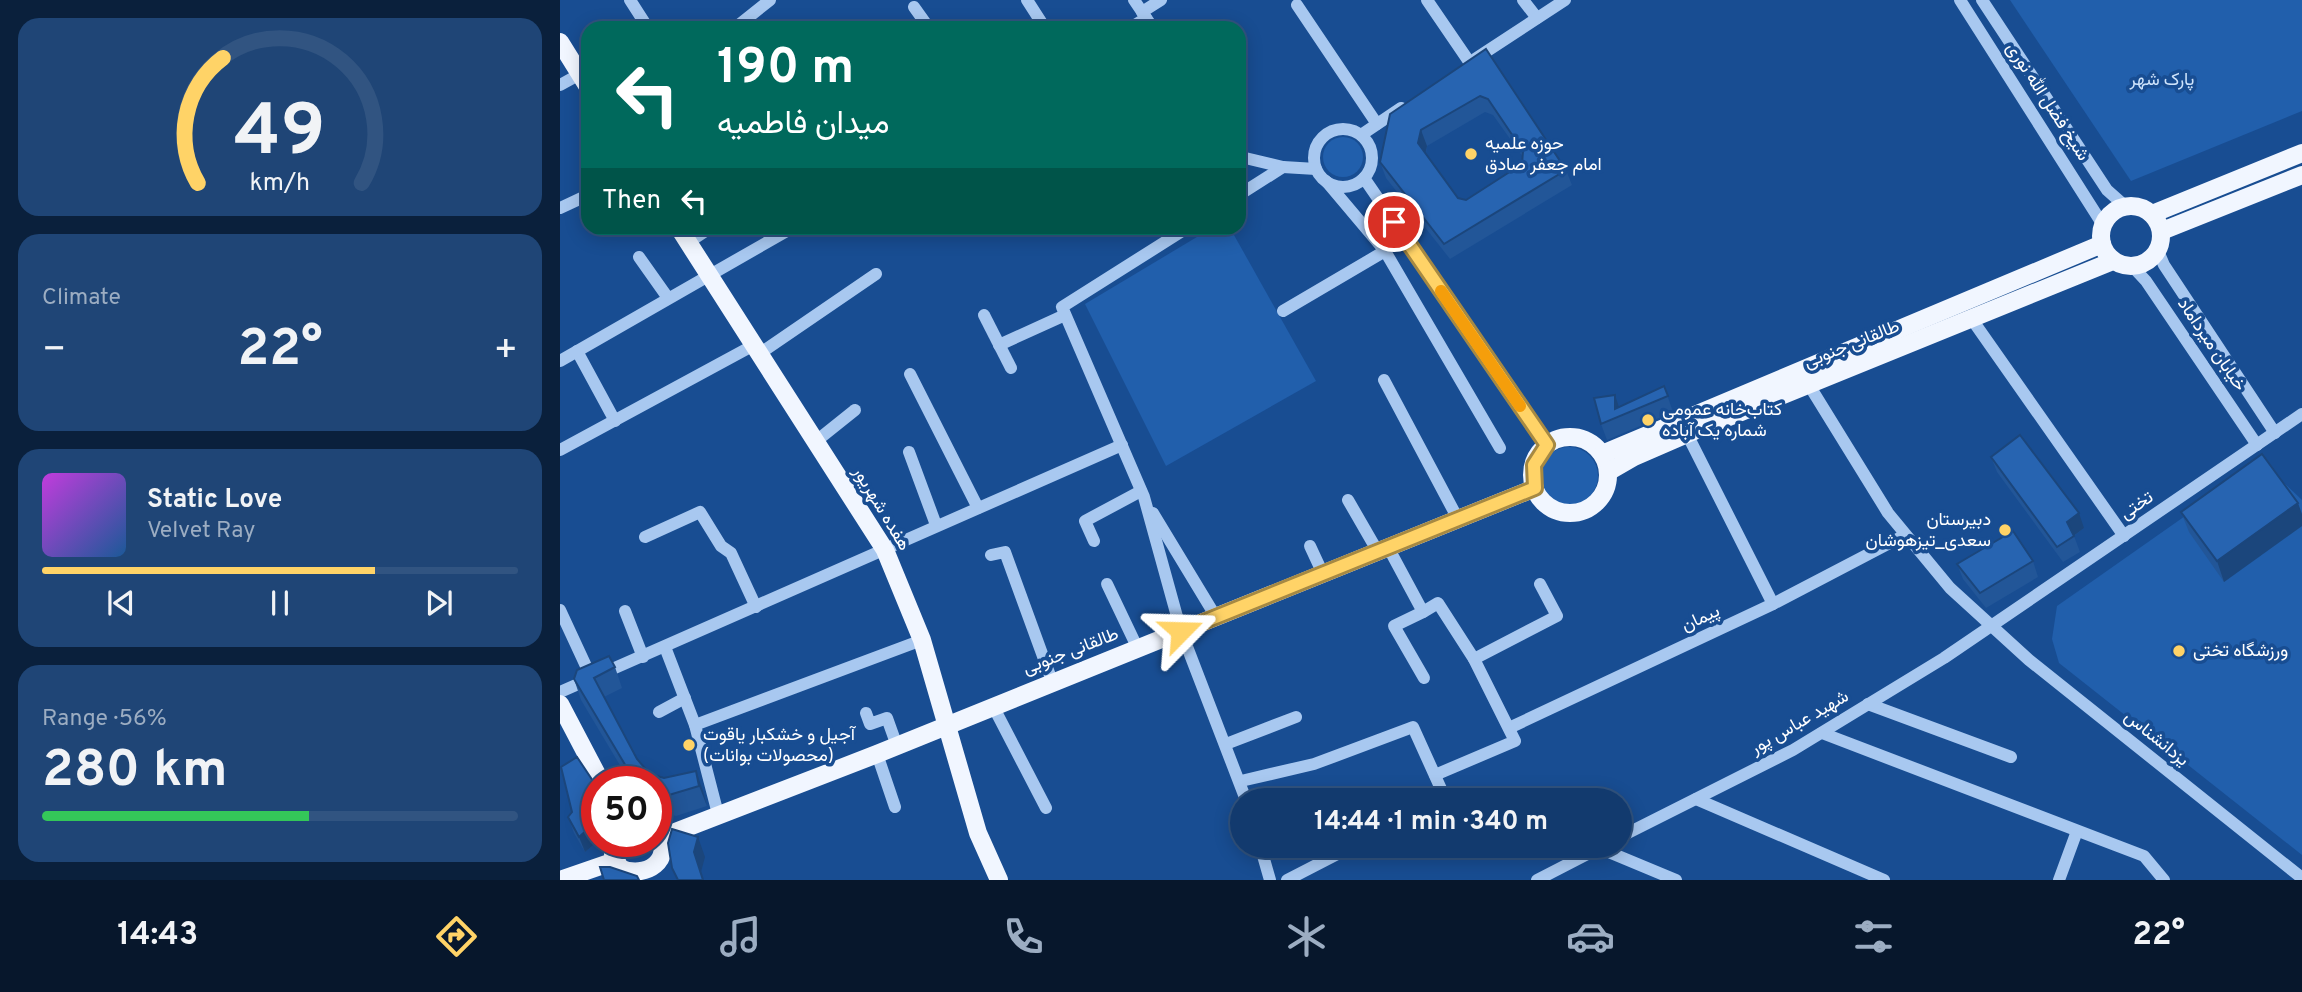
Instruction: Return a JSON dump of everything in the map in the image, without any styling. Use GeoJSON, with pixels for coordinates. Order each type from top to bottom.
{"type":"FeatureCollection","features":[{"type":"Feature","properties":{"kind":"main road"},"geometry":{"type":"LineString","coordinates":[[560,42],[581,75]]}},
{"type":"Feature","properties":{"kind":"main road"},"geometry":{"type":"LineString","coordinates":[[2152,214],[2302,153]]}},
{"type":"Feature","properties":{"kind":"main road"},"geometry":{"type":"LineString","coordinates":[[2162,231],[2302,175]]}},
{"type":"Feature","properties":{"kind":"main road"},"geometry":{"type":"LineString","coordinates":[[2222,184],[2230,204]]}},
{"type":"Feature","properties":{"kind":"main road"},"geometry":{"type":"LineString","coordinates":[[2125,206],[2144,208],[2152,214],[2162,231],[2158,251],[2152,259],[2133,267],[2113,261],[2102,244],[2103,225],[2116,210],[2125,206]]}},
{"type":"Feature","properties":{"kind":"main road","name":"هفده شهریور"},"geometry":{"type":"LineString","coordinates":[[684,235],[885,550],[922,640],[978,833],[999,880]]}},
{"type":"Feature","properties":{"kind":"main road","name":"طالقانی جنوبی"},"geometry":{"type":"LineString","coordinates":[[1602,454],[2102,244]]}},
{"type":"Feature","properties":{"kind":"main road","name":"طالقانی جنوبی"},"geometry":{"type":"LineString","coordinates":[[1608,472],[1634,457],[1687,434],[2113,261]]}},
{"type":"Feature","properties":{"kind":"main road"},"geometry":{"type":"LineString","coordinates":[[1558,439],[1582,439],[1602,454],[1608,472],[1602,495],[1595,504],[1572,513],[1550,506],[1535,488],[1534,465],[1547,445],[1558,439]]}},
{"type":"Feature","properties":{"kind":"main road","name":"طالقانی جنوبی"},"geometry":{"type":"LineString","coordinates":[[672,831],[877,754],[1535,488]]}},
{"type":"Feature","properties":{"kind":"main road"},"geometry":{"type":"LineString","coordinates":[[560,705],[592,766]]}},
{"type":"Feature","properties":{"kind":"main road"},"geometry":{"type":"LineString","coordinates":[[615,857],[615,861],[626,873],[651,876],[662,857]]}},
{"type":"Feature","properties":{"kind":"main road"},"geometry":{"type":"LineString","coordinates":[[560,880],[615,861]]}},
{"type":"Feature","properties":{"kind":"street"},"geometry":{"type":"LineString","coordinates":[[631,0],[644,21]]}},
{"type":"Feature","properties":{"kind":"street"},"geometry":{"type":"LineString","coordinates":[[744,21],[770,0]]}},
{"type":"Feature","properties":{"kind":"street"},"geometry":{"type":"LineString","coordinates":[[1027,0],[1040,21]]}},
{"type":"Feature","properties":{"kind":"street"},"geometry":{"type":"LineString","coordinates":[[1134,0],[1147,19],[1161,0]]}},
{"type":"Feature","properties":{"kind":"street"},"geometry":{"type":"LineString","coordinates":[[1427,0],[1470,63]]}},
{"type":"Feature","properties":{"kind":"street"},"geometry":{"type":"LineString","coordinates":[[1523,0],[1537,18]]}},
{"type":"Feature","properties":{"kind":"street"},"geometry":{"type":"LineString","coordinates":[[1458,70],[1565,0]]}},
{"type":"Feature","properties":{"kind":"street","name":"شیخ فضل الله نوری"},"geometry":{"type":"LineString","coordinates":[[1960,0],[2103,225]]}},
{"type":"Feature","properties":{"kind":"street","name":"شیخ فضل الله نوری"},"geometry":{"type":"LineString","coordinates":[[1982,0],[2108,190],[2125,206]]}},
{"type":"Feature","properties":{"kind":"street"},"geometry":{"type":"LineString","coordinates":[[1297,5],[1377,124]]}},
{"type":"Feature","properties":{"kind":"street"},"geometry":{"type":"LineString","coordinates":[[914,7],[924,21]]}},
{"type":"Feature","properties":{"kind":"street"},"geometry":{"type":"LineString","coordinates":[[560,85],[581,81]]}},
{"type":"Feature","properties":{"kind":"street"},"geometry":{"type":"LineString","coordinates":[[1361,135],[1412,101]]}},
{"type":"Feature","properties":{"kind":"street"},"geometry":{"type":"LineString","coordinates":[[1326,181],[1350,186],[1364,178],[1372,160],[1367,142],[1361,135],[1343,129],[1325,135],[1315,150],[1316,169],[1326,181],[1385,251],[1500,448]]}},
{"type":"Feature","properties":{"kind":"street"},"geometry":{"type":"LineString","coordinates":[[1246,158],[1283,167],[1316,169]]}},
{"type":"Feature","properties":{"kind":"street"},"geometry":{"type":"LineString","coordinates":[[1246,191],[1283,167]]}},
{"type":"Feature","properties":{"kind":"street"},"geometry":{"type":"LineString","coordinates":[[1364,178],[1547,445]]}},
{"type":"Feature","properties":{"kind":"street"},"geometry":{"type":"LineString","coordinates":[[560,208],[581,198]]}},
{"type":"Feature","properties":{"kind":"street"},"geometry":{"type":"LineString","coordinates":[[560,361],[780,235]]}},
{"type":"Feature","properties":{"kind":"street"},"geometry":{"type":"LineString","coordinates":[[1175,235],[1062,307],[1143,494],[1216,617]]}},
{"type":"Feature","properties":{"kind":"street"},"geometry":{"type":"LineString","coordinates":[[1283,311],[1385,251]]}},
{"type":"Feature","properties":{"kind":"street","name":"خیابان میرداماد"},"geometry":{"type":"LineString","coordinates":[[2158,251],[2164,265],[2275,433]]}},
{"type":"Feature","properties":{"kind":"street"},"geometry":{"type":"LineString","coordinates":[[639,257],[668,298]]}},
{"type":"Feature","properties":{"kind":"street","name":"خیابان میرداماد"},"geometry":{"type":"LineString","coordinates":[[2133,267],[2257,444]]}},
{"type":"Feature","properties":{"kind":"street"},"geometry":{"type":"LineString","coordinates":[[560,450],[757,349],[876,274]]}},
{"type":"Feature","properties":{"kind":"street"},"geometry":{"type":"LineString","coordinates":[[984,315],[1011,368]]}},
{"type":"Feature","properties":{"kind":"street"},"geometry":{"type":"LineString","coordinates":[[999,345],[1065,315]]}},
{"type":"Feature","properties":{"kind":"street"},"geometry":{"type":"LineString","coordinates":[[1971,318],[2123,536]]}},
{"type":"Feature","properties":{"kind":"street"},"geometry":{"type":"LineString","coordinates":[[2185,338],[2205,327]]}},
{"type":"Feature","properties":{"kind":"street"},"geometry":{"type":"LineString","coordinates":[[577,351],[615,421]]}},
{"type":"Feature","properties":{"kind":"street"},"geometry":{"type":"LineString","coordinates":[[910,374],[978,508]]}},
{"type":"Feature","properties":{"kind":"street"},"geometry":{"type":"LineString","coordinates":[[1384,380],[1458,519]]}},
{"type":"Feature","properties":{"kind":"street","name":"یزدانشناس"},"geometry":{"type":"LineString","coordinates":[[1809,385],[1888,513],[1950,588],[1989,626],[2302,878]]}},
{"type":"Feature","properties":{"kind":"street"},"geometry":{"type":"LineString","coordinates":[[816,442],[855,410]]}},
{"type":"Feature","properties":{"kind":"street","name":"تختی"},"geometry":{"type":"LineString","coordinates":[[1989,626],[2302,414]]}},
{"type":"Feature","properties":{"kind":"street"},"geometry":{"type":"LineString","coordinates":[[1687,434],[1773,604]]}},
{"type":"Feature","properties":{"kind":"street"},"geometry":{"type":"LineString","coordinates":[[560,692],[1122,445]]}},
{"type":"Feature","properties":{"kind":"street"},"geometry":{"type":"LineString","coordinates":[[909,452],[936,525]]}},
{"type":"Feature","properties":{"kind":"street"},"geometry":{"type":"LineString","coordinates":[[1094,541],[1084,521],[1143,494]]}},
{"type":"Feature","properties":{"kind":"street"},"geometry":{"type":"LineString","coordinates":[[1143,494],[1181,631],[1243,788]]}},
{"type":"Feature","properties":{"kind":"street"},"geometry":{"type":"LineString","coordinates":[[1348,499],[1423,611]]}},
{"type":"Feature","properties":{"kind":"street"},"geometry":{"type":"LineString","coordinates":[[645,537],[700,512],[720,546],[731,553],[756,607]]}},
{"type":"Feature","properties":{"kind":"street","name":"پیمان"},"geometry":{"type":"LineString","coordinates":[[1509,728],[1773,604],[1905,535]]}},
{"type":"Feature","properties":{"kind":"street"},"geometry":{"type":"LineString","coordinates":[[1310,546],[1323,574]]}},
{"type":"Feature","properties":{"kind":"street"},"geometry":{"type":"LineString","coordinates":[[991,555],[1005,552],[1052,681]]}},
{"type":"Feature","properties":{"kind":"street"},"geometry":{"type":"LineString","coordinates":[[1107,584],[1138,649]]}},
{"type":"Feature","properties":{"kind":"street"},"geometry":{"type":"LineString","coordinates":[[1474,659],[1557,615],[1540,584]]}},
{"type":"Feature","properties":{"kind":"street"},"geometry":{"type":"LineString","coordinates":[[1424,678],[1394,626],[1438,603],[1474,659],[1515,741],[1435,775]]}},
{"type":"Feature","properties":{"kind":"street"},"geometry":{"type":"LineString","coordinates":[[560,610],[592,679]]}},
{"type":"Feature","properties":{"kind":"street"},"geometry":{"type":"LineString","coordinates":[[625,611],[643,657]]}},
{"type":"Feature","properties":{"kind":"street","name":"شهید عباس پور"},"geometry":{"type":"LineString","coordinates":[[1632,831],[1822,733],[1989,626]]}},
{"type":"Feature","properties":{"kind":"street"},"geometry":{"type":"LineString","coordinates":[[695,725],[922,640]]}},
{"type":"Feature","properties":{"kind":"street"},"geometry":{"type":"LineString","coordinates":[[665,647],[695,725],[718,814]]}},
{"type":"Feature","properties":{"kind":"street"},"geometry":{"type":"LineString","coordinates":[[659,712],[685,698]]}},
{"type":"Feature","properties":{"kind":"street"},"geometry":{"type":"LineString","coordinates":[[1868,704],[2011,757]]}},
{"type":"Feature","properties":{"kind":"street"},"geometry":{"type":"LineString","coordinates":[[993,706],[1045,808]]}},
{"type":"Feature","properties":{"kind":"street"},"geometry":{"type":"LineString","coordinates":[[866,713],[870,723],[887,718],[897,746]]}},
{"type":"Feature","properties":{"kind":"street"},"geometry":{"type":"LineString","coordinates":[[1226,744],[1296,716]]}},
{"type":"Feature","properties":{"kind":"street"},"geometry":{"type":"LineString","coordinates":[[1241,781],[1314,764],[1413,727],[1441,788]]}},
{"type":"Feature","properties":{"kind":"street"},"geometry":{"type":"LineString","coordinates":[[1822,733],[2144,856],[2164,880]]}},
{"type":"Feature","properties":{"kind":"street"},"geometry":{"type":"LineString","coordinates":[[877,754],[895,807]]}},
{"type":"Feature","properties":{"kind":"street"},"geometry":{"type":"LineString","coordinates":[[1696,799],[1884,880]]}},
{"type":"Feature","properties":{"kind":"street"},"geometry":{"type":"LineString","coordinates":[[2059,880],[2077,831]]}},
{"type":"Feature","properties":{"kind":"street"},"geometry":{"type":"LineString","coordinates":[[1264,858],[1270,880]]}},
{"type":"Feature","properties":{"kind":"street"},"geometry":{"type":"LineString","coordinates":[[1287,880],[1330,858]]}},
{"type":"Feature","properties":{"kind":"street"},"geometry":{"type":"LineString","coordinates":[[1537,880],[1580,858]]}},
{"type":"Feature","properties":{"kind":"street"},"geometry":{"type":"LineString","coordinates":[[1626,858],[1675,880]]}},
{"type":"Feature","properties":{"kind":"green space","name":"پارک شهر"},"geometry":{"type":"Polygon","coordinates":[[[2010,0],[2302,0],[2302,111],[2131,181],[2010,0]]]}},
{"type":"Feature","properties":{"kind":"green space"},"geometry":{"type":"Polygon","coordinates":[[[1343,137],[1351,138],[1357,143],[1362,149],[1362,165],[1357,171],[1351,176],[1343,177],[1335,176],[1329,171],[1324,165],[1323,157],[1324,149],[1329,143],[1335,138],[1343,137]]]}},
{"type":"Feature","properties":{"kind":"green space"},"geometry":{"type":"Polygon","coordinates":[[[1200,235],[1234,235],[1316,381],[1166,466],[1085,304],[1200,235]]]}},
{"type":"Feature","properties":{"kind":"green space"},"geometry":{"type":"Polygon","coordinates":[[[1569,447],[1580,449],[1593,460],[1598,476],[1596,487],[1585,500],[1569,505],[1558,503],[1545,492],[1540,476],[1542,465],[1553,452],[1569,447]]]}},
{"type":"Feature","properties":{"kind":"green space","name":"ورزشگاه تختی"},"geometry":{"type":"Polygon","coordinates":[[[2262,462],[2302,500],[2302,855],[2059,663],[2052,639],[2057,606],[2262,462]]]}},
{"type":"Feature","properties":{"kind":"building"},"geometry":{"type":"Polygon","coordinates":[[[1486,49],[1566,170],[1444,244],[1380,162],[1390,114],[1486,49]],[[1480,96],[1421,130],[1418,143],[1458,198],[1466,200],[1522,164],[1523,151],[1488,99],[1480,96]]]}},
{"type":"Feature","properties":{"kind":"building"},"geometry":{"type":"Polygon","coordinates":[[[1664,386],[1668,396],[1601,424],[1594,398],[1615,395],[1615,409],[1664,386]]]}},
{"type":"Feature","properties":{"kind":"building"},"geometry":{"type":"Polygon","coordinates":[[[2020,435],[2079,513],[2067,522],[2074,536],[2057,547],[1991,457],[2020,435]]]}},
{"type":"Feature","properties":{"kind":"building"},"geometry":{"type":"Polygon","coordinates":[[[2262,454],[2298,503],[2217,561],[2181,512],[2262,454]]]}},
{"type":"Feature","properties":{"kind":"building"},"geometry":{"type":"Polygon","coordinates":[[[2013,531],[2033,561],[1980,593],[1957,564],[2013,531]]]}},
{"type":"Feature","properties":{"kind":"building"},"geometry":{"type":"Polygon","coordinates":[[[609,656],[615,667],[594,678],[643,766],[626,766],[574,679],[577,670],[609,656]]]}},
{"type":"Feature","properties":{"kind":"building"},"geometry":{"type":"Polygon","coordinates":[[[577,757],[583,766],[579,837],[568,817],[572,812],[561,767],[577,757]]]}},
{"type":"Feature","properties":{"kind":"building"},"geometry":{"type":"Polygon","coordinates":[[[696,771],[699,786],[672,794],[672,776],[696,771]]]}},
{"type":"Feature","properties":{"kind":"building"},"geometry":{"type":"Polygon","coordinates":[[[672,829],[698,837],[694,852],[703,880],[678,880],[672,868],[672,829]]]}},
{"type":"Feature","properties":{"kind":"building"},"geometry":{"type":"Polygon","coordinates":[[[600,867],[610,867],[637,876],[639,880],[604,880],[600,867]]]}},
{"type":"Feature","properties":{"kind":"slow traffic"},"geometry":{"type":"LineString","coordinates":[[1441,291],[1520,406]]}},
{"type":"Feature","properties":{"kind":"place","name":"حوزه علمیه امام جعفر صادق"},"geometry":{"type":"Point","coordinates":[1471,154]}},
{"type":"Feature","properties":{"kind":"place","name":"کتاب‌خانه عمومی شماره یک آباده"},"geometry":{"type":"Point","coordinates":[1648,420]}},
{"type":"Feature","properties":{"kind":"place","name":"دبیرستان سعدی_تیزهوشان"},"geometry":{"type":"Point","coordinates":[2005,530]}},
{"type":"Feature","properties":{"kind":"place","name":"ورزشگاه تختی"},"geometry":{"type":"Point","coordinates":[2179,651]}},
{"type":"Feature","properties":{"kind":"place","name":"آجیل و خشکبار یاقوت (محصولات بوانات)"},"geometry":{"type":"Point","coordinates":[689,745]}},
{"type":"Feature","properties":{"kind":"route"},"geometry":{"type":"LineString","coordinates":[[1181,631],[1535,488],[1532,476],[1534,465],[1547,445],[1394,222]]}}]}
